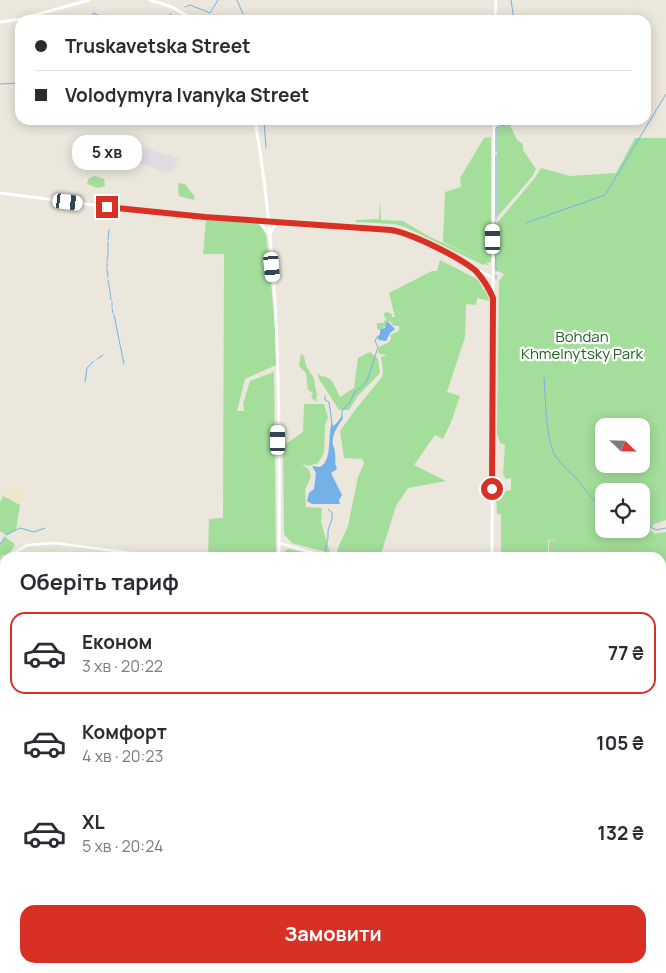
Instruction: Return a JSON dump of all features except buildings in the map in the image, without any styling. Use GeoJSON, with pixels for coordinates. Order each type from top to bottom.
{"type":"FeatureCollection","features":[{"type":"Feature","properties":{"kind":"main road"},"geometry":{"type":"LineString","coordinates":[[35,15],[89,0]]}},
{"type":"Feature","properties":{"kind":"main road"},"geometry":{"type":"LineString","coordinates":[[150,0],[172,6],[186,15]]}},
{"type":"Feature","properties":{"kind":"main road"},"geometry":{"type":"LineString","coordinates":[[0,22],[15,20]]}},
{"type":"Feature","properties":{"kind":"main road"},"geometry":{"type":"LineString","coordinates":[[256,125],[270,238],[276,313],[279,552]]}},
{"type":"Feature","properties":{"kind":"main road"},"geometry":{"type":"LineString","coordinates":[[0,193],[205,217],[405,232],[468,265],[479,275],[491,291],[493,298],[492,552]]}},
{"type":"Feature","properties":{"kind":"main road"},"geometry":{"type":"LineString","coordinates":[[258,221],[265,227],[270,238]]}},
{"type":"Feature","properties":{"kind":"main road"},"geometry":{"type":"LineString","coordinates":[[270,238],[274,226],[281,222]]}},
{"type":"Feature","properties":{"kind":"street"},"geometry":{"type":"LineString","coordinates":[[495,15],[496,0]]}},
{"type":"Feature","properties":{"kind":"street"},"geometry":{"type":"LineString","coordinates":[[491,291],[493,278],[494,125]]}},
{"type":"Feature","properties":{"kind":"street"},"geometry":{"type":"LineString","coordinates":[[468,265],[493,278]]}},
{"type":"Feature","properties":{"kind":"street"},"geometry":{"type":"LineString","coordinates":[[16,552],[26,546],[55,543],[123,552]]}},
{"type":"Feature","properties":{"kind":"street"},"geometry":{"type":"LineString","coordinates":[[279,543],[310,552]]}},
{"type":"Feature","properties":{"kind":"shaded area"},"geometry":{"type":"Polygon","coordinates":[[[134,145],[179,158],[172,172],[164,172],[134,161],[134,145]]]}},
{"type":"Feature","properties":{"kind":"shaded area"},"geometry":{"type":"Polygon","coordinates":[[[19,486],[25,496],[20,505],[16,530],[6,535],[0,531],[0,502],[7,487],[19,486]]]}},
{"type":"Feature","properties":{"kind":"green space"},"geometry":{"type":"Polygon","coordinates":[[[510,125],[517,140],[523,144],[523,150],[536,169],[532,177],[497,217],[497,129],[510,125]]]}},
{"type":"Feature","properties":{"kind":"green space"},"geometry":{"type":"Polygon","coordinates":[[[491,137],[491,262],[486,263],[490,266],[483,265],[405,227],[394,224],[356,222],[356,220],[379,219],[380,199],[381,220],[403,221],[430,237],[481,260],[443,242],[445,192],[461,187],[460,178],[484,138],[491,137]]]}},
{"type":"Feature","properties":{"kind":"green space","name":"Bohdan Khmelnytsky Park"},"geometry":{"type":"Polygon","coordinates":[[[635,138],[666,138],[666,520],[654,524],[650,530],[655,534],[666,532],[666,552],[549,552],[549,541],[556,539],[548,540],[548,552],[501,552],[501,514],[497,514],[496,496],[511,490],[511,478],[506,479],[503,474],[505,445],[500,443],[497,433],[499,281],[504,274],[495,270],[496,224],[541,168],[570,176],[616,173],[635,138]]]}},
{"type":"Feature","properties":{"kind":"green space"},"geometry":{"type":"Polygon","coordinates":[[[95,176],[104,179],[105,186],[98,188],[87,184],[89,178],[95,176]]]}},
{"type":"Feature","properties":{"kind":"green space"},"geometry":{"type":"Polygon","coordinates":[[[179,183],[185,184],[195,197],[194,200],[179,196],[179,183]]]}},
{"type":"Feature","properties":{"kind":"green space"},"geometry":{"type":"Polygon","coordinates":[[[206,220],[255,223],[261,226],[266,234],[275,324],[276,365],[245,379],[237,411],[244,411],[243,404],[250,381],[274,372],[276,552],[208,552],[209,519],[223,518],[224,254],[203,254],[206,220]]]}},
{"type":"Feature","properties":{"kind":"green space"},"geometry":{"type":"Polygon","coordinates":[[[440,260],[477,279],[483,288],[480,295],[483,289],[485,290],[490,301],[477,298],[476,305],[466,304],[465,337],[447,392],[460,396],[443,439],[435,435],[414,465],[446,481],[408,488],[396,506],[382,552],[338,552],[337,550],[348,526],[358,477],[364,463],[362,459],[344,458],[340,431],[382,377],[381,357],[387,355],[378,352],[379,347],[389,342],[390,335],[399,331],[399,326],[393,326],[391,322],[387,321],[386,326],[378,330],[377,323],[384,323],[386,318],[384,313],[387,312],[392,314],[392,317],[395,317],[389,293],[432,271],[437,271],[440,260]]]}},
{"type":"Feature","properties":{"kind":"green space"},"geometry":{"type":"Polygon","coordinates":[[[370,352],[378,359],[380,373],[357,397],[349,410],[339,410],[319,379],[317,372],[320,376],[331,380],[340,397],[354,388],[358,358],[370,352]]]}},
{"type":"Feature","properties":{"kind":"green space"},"geometry":{"type":"Polygon","coordinates":[[[301,354],[304,356],[306,366],[314,378],[317,394],[316,402],[311,397],[313,393],[308,390],[306,373],[299,366],[301,354]]]}},
{"type":"Feature","properties":{"kind":"green space"},"geometry":{"type":"Polygon","coordinates":[[[304,404],[324,404],[328,417],[325,426],[324,453],[318,463],[309,466],[302,464],[309,470],[311,476],[305,490],[306,507],[322,508],[321,522],[330,552],[292,543],[284,534],[283,446],[303,432],[304,404]]]}},
{"type":"Feature","properties":{"kind":"green space"},"geometry":{"type":"Polygon","coordinates":[[[3,496],[20,505],[16,530],[6,535],[0,531],[0,502],[3,496]]]}},
{"type":"Feature","properties":{"kind":"green space"},"geometry":{"type":"Polygon","coordinates":[[[5,537],[15,544],[10,552],[0,552],[0,545],[5,537]]]}},
{"type":"Feature","properties":{"kind":"green space"},"geometry":{"type":"Polygon","coordinates":[[[288,549],[302,552],[284,552],[288,549]]]}},
{"type":"Feature","properties":{"kind":"water"},"geometry":{"type":"Polygon","coordinates":[[[387,321],[395,329],[390,333],[386,341],[379,340],[377,337],[380,334],[380,329],[385,328],[387,321]]]}},
{"type":"Feature","properties":{"kind":"water"},"geometry":{"type":"Polygon","coordinates":[[[342,416],[343,418],[333,438],[337,469],[331,473],[342,495],[339,500],[340,504],[312,504],[307,501],[309,493],[314,489],[316,473],[312,466],[320,467],[327,459],[332,422],[333,426],[342,416]]]}},
{"type":"Feature","properties":{"kind":"waterway"},"geometry":{"type":"LineString","coordinates":[[185,7],[190,5],[210,13],[218,0]]}},
{"type":"Feature","properties":{"kind":"waterway"},"geometry":{"type":"LineString","coordinates":[[237,0],[243,14]]}},
{"type":"Feature","properties":{"kind":"waterway"},"geometry":{"type":"LineString","coordinates":[[511,0],[513,15]]}},
{"type":"Feature","properties":{"kind":"waterway"},"geometry":{"type":"LineString","coordinates":[[92,15],[94,13],[97,15]]}},
{"type":"Feature","properties":{"kind":"waterway"},"geometry":{"type":"LineString","coordinates":[[0,84],[15,83]]}},
{"type":"Feature","properties":{"kind":"waterway"},"geometry":{"type":"LineString","coordinates":[[651,119],[666,94]]}},
{"type":"Feature","properties":{"kind":"waterway"},"geometry":{"type":"LineString","coordinates":[[264,125],[266,148]]}},
{"type":"Feature","properties":{"kind":"waterway"},"geometry":{"type":"LineString","coordinates":[[496,151],[496,128],[504,125]]}},
{"type":"Feature","properties":{"kind":"waterway"},"geometry":{"type":"LineString","coordinates":[[526,223],[605,195],[647,125]]}},
{"type":"Feature","properties":{"kind":"waterway"},"geometry":{"type":"LineString","coordinates":[[496,155],[496,219]]}},
{"type":"Feature","properties":{"kind":"waterway"},"geometry":{"type":"LineString","coordinates":[[495,222],[496,271]]}},
{"type":"Feature","properties":{"kind":"waterway"},"geometry":{"type":"LineString","coordinates":[[108,240],[109,230]]}},
{"type":"Feature","properties":{"kind":"waterway"},"geometry":{"type":"LineString","coordinates":[[108,242],[108,255]]}},
{"type":"Feature","properties":{"kind":"waterway"},"geometry":{"type":"LineString","coordinates":[[107,261],[108,256]]}},
{"type":"Feature","properties":{"kind":"waterway"},"geometry":{"type":"LineString","coordinates":[[107,269],[108,277]]}},
{"type":"Feature","properties":{"kind":"waterway"},"geometry":{"type":"LineString","coordinates":[[108,280],[110,291]]}},
{"type":"Feature","properties":{"kind":"waterway"},"geometry":{"type":"LineString","coordinates":[[110,292],[111,300]]}},
{"type":"Feature","properties":{"kind":"waterway"},"geometry":{"type":"LineString","coordinates":[[112,308],[113,313]]}},
{"type":"Feature","properties":{"kind":"waterway"},"geometry":{"type":"LineString","coordinates":[[114,315],[124,364]]}},
{"type":"Feature","properties":{"kind":"waterway"},"geometry":{"type":"LineString","coordinates":[[342,417],[342,411],[355,392],[364,385],[368,378],[378,347],[375,341],[377,337]]}},
{"type":"Feature","properties":{"kind":"waterway"},"geometry":{"type":"LineString","coordinates":[[97,359],[103,355]]}},
{"type":"Feature","properties":{"kind":"waterway"},"geometry":{"type":"LineString","coordinates":[[85,382],[87,368],[94,361]]}},
{"type":"Feature","properties":{"kind":"waterway"},"geometry":{"type":"LineString","coordinates":[[544,377],[548,430],[552,450],[560,463],[595,501]]}},
{"type":"Feature","properties":{"kind":"waterway"},"geometry":{"type":"LineString","coordinates":[[325,396],[325,400],[329,402],[332,423]]}},
{"type":"Feature","properties":{"kind":"waterway"},"geometry":{"type":"LineString","coordinates":[[325,551],[328,530],[332,519],[332,513],[328,509]]}},
{"type":"Feature","properties":{"kind":"waterway"},"geometry":{"type":"LineString","coordinates":[[650,527],[656,530],[666,528]]}},
{"type":"Feature","properties":{"kind":"waterway"},"geometry":{"type":"LineString","coordinates":[[6,535],[20,528],[34,532],[45,528]]}},
{"type":"Feature","properties":{"kind":"waterway"},"geometry":{"type":"LineString","coordinates":[[0,544],[5,537]]}},
{"type":"Feature","properties":{"kind":"waterway"},"geometry":{"type":"LineString","coordinates":[[46,973],[58,973]]}},
{"type":"Feature","properties":{"kind":"route"},"geometry":{"type":"LineString","coordinates":[[107,207],[205,217],[401,231],[468,265],[482,279],[493,298],[492,489]]}}]}
